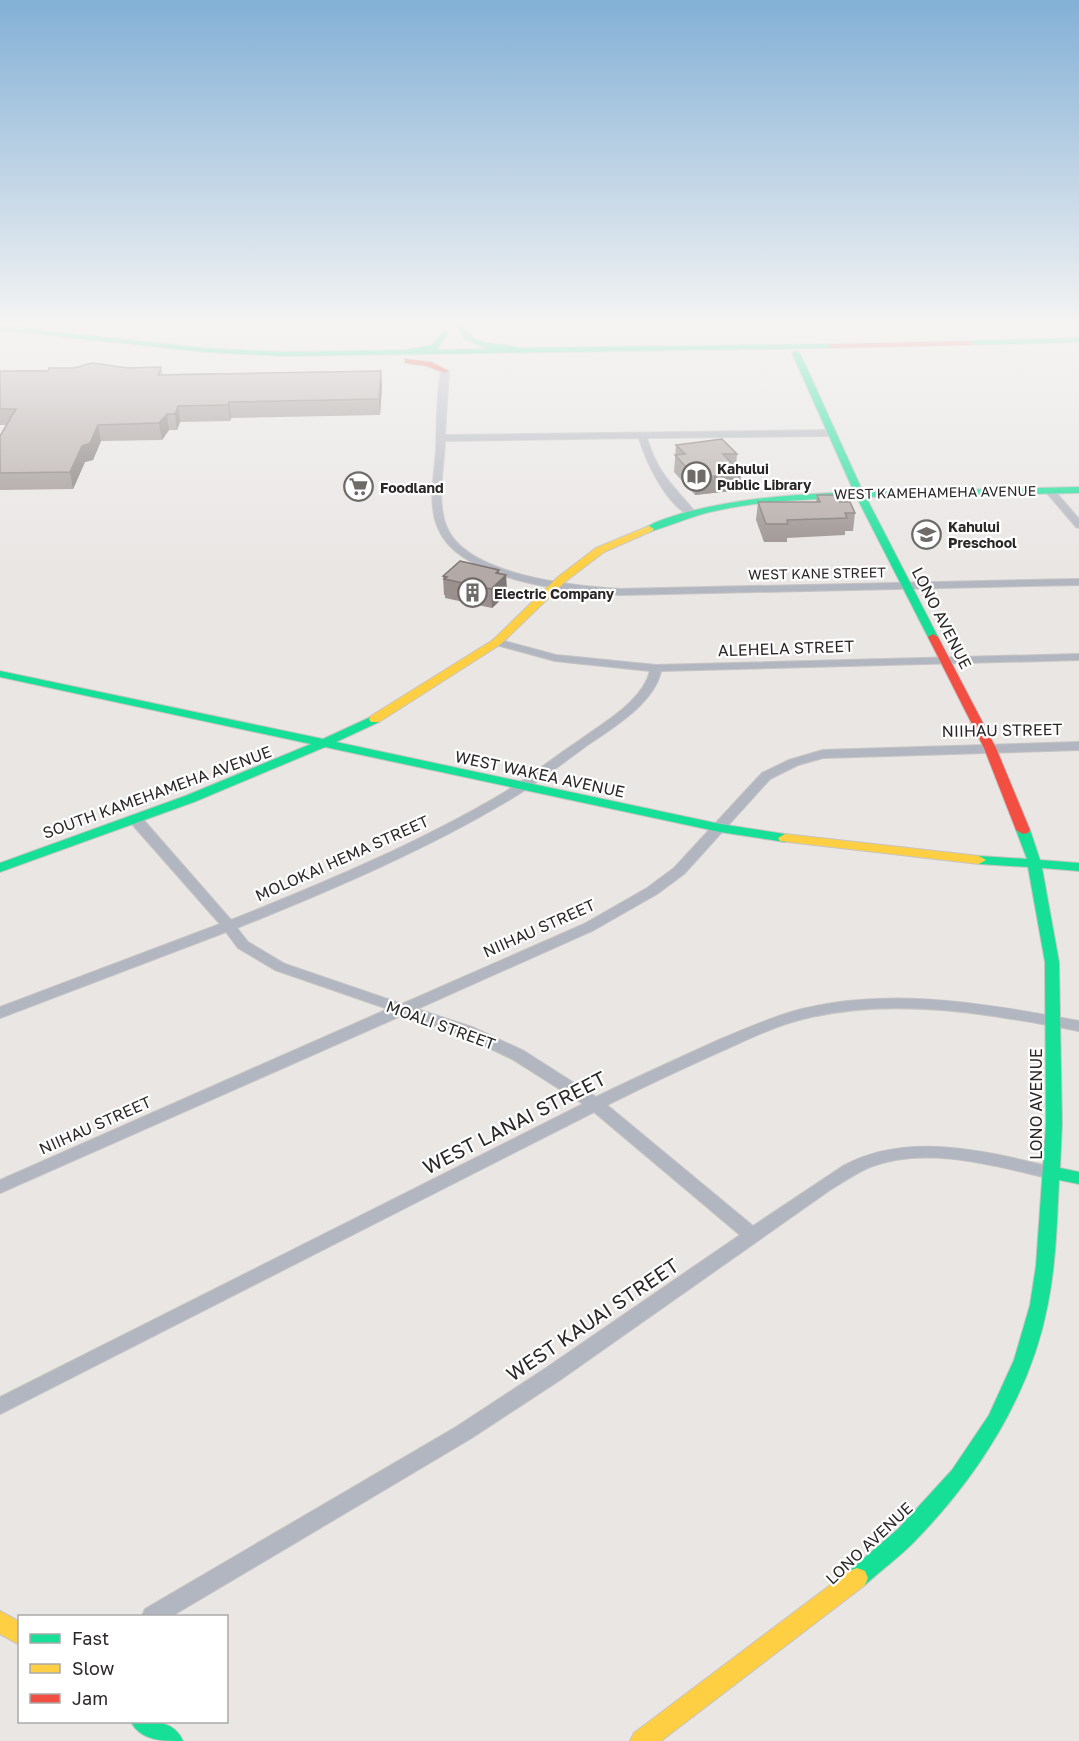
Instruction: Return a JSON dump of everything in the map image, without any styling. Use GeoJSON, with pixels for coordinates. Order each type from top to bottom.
{"type":"FeatureCollection","features":[{"type":"Feature","properties":{"kind":"street","name":"WEST KANE STREET"},"geometry":{"type":"LineString","coordinates":[[443,405],[437,510],[439,524],[445,535],[464,553],[482,564],[555,586],[637,592],[1079,582]]}},
{"type":"Feature","properties":{"kind":"street","name":"LONO AVENUE"},"geometry":{"type":"LineString","coordinates":[[642,1741],[847,1587],[905,1536],[959,1476],[996,1420],[1023,1360],[1039,1305],[1045,1266],[1055,1098],[1052,1071],[1052,962],[1034,864],[1021,822],[990,748],[859,493],[820,405]]}},
{"type":"Feature","properties":{"kind":"street"},"geometry":{"type":"LineString","coordinates":[[441,438],[832,433]]}},
{"type":"Feature","properties":{"kind":"street"},"geometry":{"type":"LineString","coordinates":[[642,435],[655,472],[670,492],[692,513]]}},
{"type":"Feature","properties":{"kind":"street","name":"WEST KAMEHAMEHA AVENUE"},"geometry":{"type":"LineString","coordinates":[[325,744],[380,717],[496,642],[555,586],[600,550],[644,529],[692,513],[759,499],[859,493],[1079,490]]}},
{"type":"Feature","properties":{"kind":"street"},"geometry":{"type":"LineString","coordinates":[[1050,491],[1079,525]]}},
{"type":"Feature","properties":{"kind":"street","name":"ALEHELA STREET"},"geometry":{"type":"LineString","coordinates":[[496,642],[555,658],[656,668],[1079,657]]}},
{"type":"Feature","properties":{"kind":"street","name":"MOLOKAI HEMA STREET"},"geometry":{"type":"LineString","coordinates":[[0,1013],[229,926],[358,872],[522,787],[608,724],[644,694],[654,678],[656,668]]}},
{"type":"Feature","properties":{"kind":"street","name":"WEST WAKEA AVENUE"},"geometry":{"type":"LineString","coordinates":[[0,674],[720,828],[813,844],[884,852],[1079,867]]}},
{"type":"Feature","properties":{"kind":"street","name":"SOUTH KAMEHAMEHA AVENUE"},"geometry":{"type":"LineString","coordinates":[[0,868],[247,778],[325,744]]}},
{"type":"Feature","properties":{"kind":"street","name":"NIIHAU STREET"},"geometry":{"type":"LineString","coordinates":[[0,1187],[376,1019],[589,927],[627,906],[679,871],[766,776],[777,769],[808,757],[861,752],[1079,746]]}},
{"type":"Feature","properties":{"kind":"street","name":"MOALI STREET"},"geometry":{"type":"LineString","coordinates":[[136,820],[243,945],[265,960],[305,977],[467,1031],[518,1055],[595,1104],[753,1236]]}},
{"type":"Feature","properties":{"kind":"street","name":"WEST LANAI STREET"},"geometry":{"type":"LineString","coordinates":[[0,1406],[595,1104],[772,1023],[812,1011],[864,1003],[891,1002],[972,1007],[1079,1026]]}},
{"type":"Feature","properties":{"kind":"street","name":"WEST KAUAI STREET"},"geometry":{"type":"LineString","coordinates":[[156,1615],[463,1433],[553,1374],[824,1186],[865,1162],[899,1154],[926,1152],[975,1157],[1079,1178]]}},
{"type":"Feature","properties":{"kind":"street"},"geometry":{"type":"LineString","coordinates":[[0,1622],[18,1634]]}},
{"type":"Feature","properties":{"kind":"street"},"geometry":{"type":"LineString","coordinates":[[144,1723],[171,1741]]}},
{"type":"Feature","properties":{"kind":"building"},"geometry":{"type":"Polygon","coordinates":[[[0,405],[216,405],[178,406],[175,414],[167,414],[159,423],[98,425],[90,443],[82,446],[70,472],[0,473],[0,436],[16,409],[0,409],[0,405]]]}},
{"type":"Feature","properties":{"kind":"building"},"geometry":{"type":"Polygon","coordinates":[[[722,439],[737,454],[723,454],[741,473],[696,478],[675,455],[685,454],[676,445],[722,439]]]}},
{"type":"Feature","properties":{"kind":"building"},"geometry":{"type":"Polygon","coordinates":[[[817,495],[836,495],[840,502],[850,502],[855,513],[845,513],[847,518],[787,520],[788,524],[766,524],[758,502],[820,502],[817,495]]]}},
{"type":"Feature","properties":{"kind":"building"},"geometry":{"type":"Polygon","coordinates":[[[460,561],[499,570],[496,573],[506,575],[491,589],[444,579],[447,577],[443,576],[460,561]]]}},
{"type":"Feature","properties":{"kind":"traffic: fast"},"geometry":{"type":"LineString","coordinates":[[820,405],[859,493],[933,637]]}},
{"type":"Feature","properties":{"kind":"traffic: fast"},"geometry":{"type":"LineString","coordinates":[[649,529],[707,509],[799,497],[1079,490]]}},
{"type":"Feature","properties":{"kind":"traffic: fast"},"geometry":{"type":"LineString","coordinates":[[0,674],[720,828],[785,838]]}},
{"type":"Feature","properties":{"kind":"traffic: fast"},"geometry":{"type":"LineString","coordinates":[[0,868],[237,781],[375,719]]}},
{"type":"Feature","properties":{"kind":"traffic: fast"},"geometry":{"type":"LineString","coordinates":[[857,1578],[905,1536],[959,1476],[996,1420],[1023,1360],[1039,1305],[1045,1266],[1054,1124],[1052,962],[1032,852],[1023,830]]}},
{"type":"Feature","properties":{"kind":"traffic: fast"},"geometry":{"type":"LineString","coordinates":[[979,860],[1079,867]]}},
{"type":"Feature","properties":{"kind":"traffic: fast"},"geometry":{"type":"LineString","coordinates":[[1052,1173],[1079,1178]]}},
{"type":"Feature","properties":{"kind":"traffic: fast"},"geometry":{"type":"LineString","coordinates":[[144,1723],[171,1741]]}},
{"type":"Feature","properties":{"kind":"traffic: slow"},"geometry":{"type":"LineString","coordinates":[[375,719],[497,642],[562,579],[600,550],[649,529]]}},
{"type":"Feature","properties":{"kind":"traffic: slow"},"geometry":{"type":"LineString","coordinates":[[785,838],[979,860]]}},
{"type":"Feature","properties":{"kind":"traffic: slow"},"geometry":{"type":"LineString","coordinates":[[642,1741],[857,1578]]}},
{"type":"Feature","properties":{"kind":"traffic: slow"},"geometry":{"type":"LineString","coordinates":[[0,1621],[18,1634]]}},
{"type":"Feature","properties":{"kind":"traffic: jam"},"geometry":{"type":"LineString","coordinates":[[933,637],[990,748],[1023,830]]}},
{"type":"Feature","properties":{"kind":"place","name":"Kahului Public Library"},"geometry":{"type":"Point","coordinates":[696,476]}},
{"type":"Feature","properties":{"kind":"place","name":"Foodland"},"geometry":{"type":"Point","coordinates":[359,487]}},
{"type":"Feature","properties":{"kind":"place","name":"Kahului Preschool"},"geometry":{"type":"Point","coordinates":[927,534]}},
{"type":"Feature","properties":{"kind":"place","name":"Electric Company"},"geometry":{"type":"Point","coordinates":[473,593]}}]}
